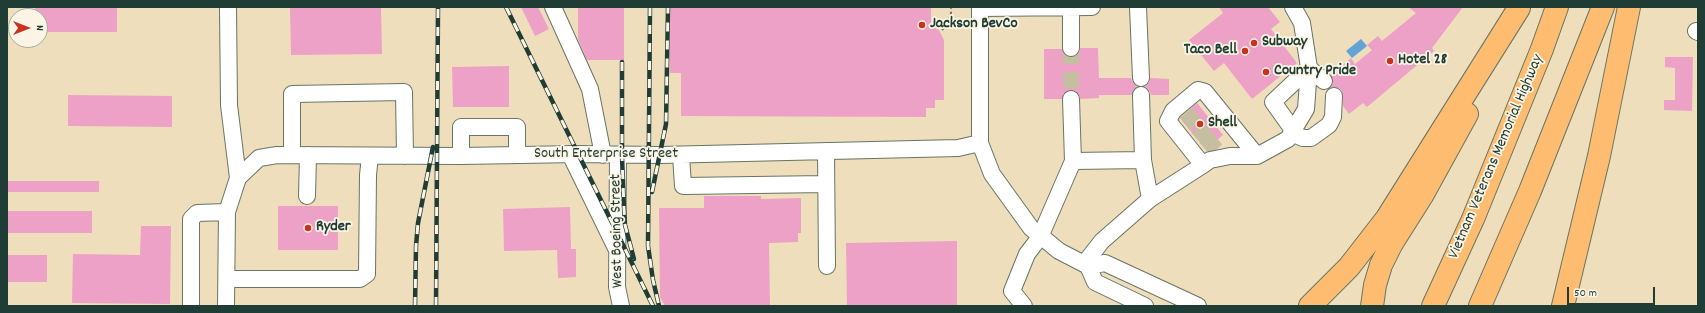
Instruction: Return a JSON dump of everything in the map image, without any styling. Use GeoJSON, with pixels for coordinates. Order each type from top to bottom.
{"type":"FeatureCollection","features":[{"type":"Feature","properties":{"kind":"highway"},"geometry":{"type":"LineString","coordinates":[[1310,306],[1349,266],[1387,218],[1519,7]]}},
{"type":"Feature","properties":{"kind":"highway"},"geometry":{"type":"LineString","coordinates":[[1372,306],[1375,285],[1384,260],[1468,113],[1519,7]]}},
{"type":"Feature","properties":{"kind":"highway","name":"Vietnam Veterans Memorial Highway"},"geometry":{"type":"LineString","coordinates":[[1433,306],[1473,219],[1542,49],[1557,7]]}},
{"type":"Feature","properties":{"kind":"highway"},"geometry":{"type":"LineString","coordinates":[[1480,306],[1530,192],[1603,7]]}},
{"type":"Feature","properties":{"kind":"highway"},"geometry":{"type":"LineString","coordinates":[[1563,306],[1599,156],[1629,7]]}},
{"type":"Feature","properties":{"kind":"highway"},"geometry":{"type":"LineString","coordinates":[[1573,306],[1582,267],[1599,156]]}},
{"type":"Feature","properties":{"kind":"street"},"geometry":{"type":"LineString","coordinates":[[226,306],[227,212],[238,178],[229,105],[228,7]]}},
{"type":"Feature","properties":{"kind":"street","name":"West Boeing Street"},"geometry":{"type":"LineString","coordinates":[[553,7],[590,89],[610,155],[618,250],[617,287],[621,306]]}},
{"type":"Feature","properties":{"kind":"street"},"geometry":{"type":"LineString","coordinates":[[1092,7],[980,8],[980,143],[992,174],[1031,228],[1040,237],[1059,251],[1086,265],[1105,263],[1198,306]]}},
{"type":"Feature","properties":{"kind":"street"},"geometry":{"type":"LineString","coordinates":[[1138,7],[1141,78]]}},
{"type":"Feature","properties":{"kind":"street"},"geometry":{"type":"LineString","coordinates":[[1257,156],[1223,125],[1207,106],[1205,92],[1198,90],[1173,111],[1168,121],[1180,127],[1198,151],[1210,160],[1230,156],[1257,156],[1288,139],[1306,109],[1309,68],[1302,23],[1293,7]]}},
{"type":"Feature","properties":{"kind":"street"},"geometry":{"type":"LineString","coordinates":[[1071,8],[1071,48]]}},
{"type":"Feature","properties":{"kind":"street"},"geometry":{"type":"LineString","coordinates":[[1309,68],[1324,81]]}},
{"type":"Feature","properties":{"kind":"street"},"geometry":{"type":"LineString","coordinates":[[1309,68],[1273,102],[1292,131],[1303,138],[1311,138],[1329,125],[1333,117],[1334,96]]}},
{"type":"Feature","properties":{"kind":"street"},"geometry":{"type":"LineString","coordinates":[[292,155],[292,94],[404,92],[404,156]]}},
{"type":"Feature","properties":{"kind":"street"},"geometry":{"type":"LineString","coordinates":[[1141,95],[1143,160],[1150,199]]}},
{"type":"Feature","properties":{"kind":"street"},"geometry":{"type":"LineString","coordinates":[[1024,306],[1012,291],[1027,254],[1040,237],[1072,161],[1071,99]]}},
{"type":"Feature","properties":{"kind":"street"},"geometry":{"type":"LineString","coordinates":[[461,156],[461,127],[517,127],[517,155]]}},
{"type":"Feature","properties":{"kind":"street","name":"South Enterprise Street"},"geometry":{"type":"LineString","coordinates":[[238,178],[259,158],[277,155],[681,155],[958,148],[980,143]]}},
{"type":"Feature","properties":{"kind":"street"},"geometry":{"type":"LineString","coordinates":[[826,151],[827,266]]}},
{"type":"Feature","properties":{"kind":"street"},"geometry":{"type":"LineString","coordinates":[[1086,265],[1102,241],[1150,199],[1198,151]]}},
{"type":"Feature","properties":{"kind":"street"},"geometry":{"type":"LineString","coordinates":[[570,154],[618,250]]}},
{"type":"Feature","properties":{"kind":"street"},"geometry":{"type":"LineString","coordinates":[[307,196],[308,155]]}},
{"type":"Feature","properties":{"kind":"street"},"geometry":{"type":"LineString","coordinates":[[681,155],[683,186],[826,184]]}},
{"type":"Feature","properties":{"kind":"street"},"geometry":{"type":"LineString","coordinates":[[227,279],[360,279],[367,274],[368,175],[370,156]]}},
{"type":"Feature","properties":{"kind":"street"},"geometry":{"type":"LineString","coordinates":[[1072,161],[1143,160]]}},
{"type":"Feature","properties":{"kind":"street"},"geometry":{"type":"LineString","coordinates":[[191,306],[192,219],[197,214],[227,212]]}},
{"type":"Feature","properties":{"kind":"street"},"geometry":{"type":"LineString","coordinates":[[1086,265],[1095,282],[1145,306]]}},
{"type":"Feature","properties":{"kind":"path"},"geometry":{"type":"LineString","coordinates":[[942,30],[948,23],[951,7]]}},
{"type":"Feature","properties":{"kind":"water"},"geometry":{"type":"Polygon","coordinates":[[[1361,39],[1367,46],[1352,58],[1346,51],[1361,39]]]}},
{"type":"Feature","properties":{"kind":"building"},"geometry":{"type":"Polygon","coordinates":[[[117,7],[117,32],[48,32],[48,8],[35,8],[117,7]]]}},
{"type":"Feature","properties":{"kind":"building"},"geometry":{"type":"Polygon","coordinates":[[[290,7],[381,7],[382,54],[291,55],[290,7]]]}},
{"type":"Feature","properties":{"kind":"building"},"geometry":{"type":"Polygon","coordinates":[[[521,7],[538,7],[549,29],[535,36],[521,7]]]}},
{"type":"Feature","properties":{"kind":"building"},"geometry":{"type":"Polygon","coordinates":[[[578,7],[624,7],[624,60],[587,60],[578,39],[578,7]]]}},
{"type":"Feature","properties":{"kind":"building"},"geometry":{"type":"Polygon","coordinates":[[[670,7],[931,7],[931,26],[939,30],[944,40],[944,100],[935,100],[935,108],[926,108],[926,117],[681,116],[681,73],[670,73],[670,7]]]}},
{"type":"Feature","properties":{"kind":"building"},"geometry":{"type":"Polygon","coordinates":[[[1219,7],[1268,7],[1280,22],[1271,29],[1297,63],[1252,99],[1224,63],[1214,71],[1189,40],[1223,13],[1219,7]]]}},
{"type":"Feature","properties":{"kind":"building","name":"Hotel 28"},"geometry":{"type":"Polygon","coordinates":[[[1408,7],[1463,7],[1432,48],[1434,51],[1367,107],[1363,103],[1349,114],[1343,106],[1342,91],[1339,88],[1331,87],[1333,82],[1331,75],[1351,58],[1355,64],[1372,50],[1367,45],[1378,36],[1382,41],[1416,13],[1408,7]]]}},
{"type":"Feature","properties":{"kind":"building"},"geometry":{"type":"Polygon","coordinates":[[[1080,48],[1098,48],[1099,78],[1131,78],[1137,87],[1133,90],[1132,95],[1099,95],[1099,98],[1080,99],[1076,91],[1070,90],[1063,94],[1062,99],[1044,99],[1044,49],[1062,49],[1066,56],[1071,57],[1079,53],[1080,48]]]}},
{"type":"Feature","properties":{"kind":"building"},"geometry":{"type":"Polygon","coordinates":[[[1665,57],[1693,57],[1692,111],[1664,110],[1664,100],[1675,100],[1675,68],[1665,67],[1665,57]]]}},
{"type":"Feature","properties":{"kind":"building"},"geometry":{"type":"Polygon","coordinates":[[[509,66],[509,107],[453,107],[452,67],[509,66]]]}},
{"type":"Feature","properties":{"kind":"building"},"geometry":{"type":"Polygon","coordinates":[[[1150,78],[1169,79],[1169,95],[1151,95],[1145,86],[1149,83],[1150,78]]]}},
{"type":"Feature","properties":{"kind":"building"},"geometry":{"type":"Polygon","coordinates":[[[68,95],[172,96],[172,127],[68,126],[68,95]]]}},
{"type":"Feature","properties":{"kind":"building","name":"Shell"},"geometry":{"type":"Polygon","coordinates":[[[1197,103],[1223,135],[1206,150],[1180,118],[1197,103]]]}},
{"type":"Feature","properties":{"kind":"building"},"geometry":{"type":"Polygon","coordinates":[[[7,181],[99,181],[99,192],[7,192],[7,181]]]}},
{"type":"Feature","properties":{"kind":"building"},"geometry":{"type":"Polygon","coordinates":[[[704,196],[761,196],[761,199],[801,198],[801,233],[798,233],[798,242],[769,243],[770,306],[665,306],[660,297],[659,208],[704,208],[704,196]]]}},
{"type":"Feature","properties":{"kind":"building","name":"Ryder"},"geometry":{"type":"Polygon","coordinates":[[[278,206],[338,206],[338,250],[278,250],[278,206]]]}},
{"type":"Feature","properties":{"kind":"building"},"geometry":{"type":"Polygon","coordinates":[[[570,207],[571,249],[576,249],[576,277],[558,278],[557,250],[504,251],[503,209],[570,207]]]}},
{"type":"Feature","properties":{"kind":"building"},"geometry":{"type":"Polygon","coordinates":[[[7,211],[92,211],[92,233],[7,233],[7,211]]]}},
{"type":"Feature","properties":{"kind":"building"},"geometry":{"type":"Polygon","coordinates":[[[141,226],[171,226],[170,304],[72,303],[73,254],[140,255],[141,226]]]}},
{"type":"Feature","properties":{"kind":"building"},"geometry":{"type":"Polygon","coordinates":[[[957,241],[957,306],[847,306],[846,243],[957,241]]]}},
{"type":"Feature","properties":{"kind":"building"},"geometry":{"type":"Polygon","coordinates":[[[7,255],[47,255],[47,282],[7,282],[7,255]]]}},
{"type":"Feature","properties":{"kind":"tunnel"},"geometry":{"type":"LineString","coordinates":[[1071,48],[1071,99]]}},
{"type":"Feature","properties":{"kind":"tunnel"},"geometry":{"type":"LineString","coordinates":[[1185,124],[1202,110]]}},
{"type":"Feature","properties":{"kind":"tunnel"},"geometry":{"type":"LineString","coordinates":[[1197,139],[1214,124]]}},
{"type":"Feature","properties":{"kind":"tunnel"},"geometry":{"type":"LineString","coordinates":[[1205,149],[1222,134]]}},
{"type":"Feature","properties":{"kind":"railway"},"geometry":{"type":"LineString","coordinates":[[436,306],[438,7]]}},
{"type":"Feature","properties":{"kind":"railway"},"geometry":{"type":"LineString","coordinates":[[506,7],[653,306]]}},
{"type":"Feature","properties":{"kind":"railway"},"geometry":{"type":"LineString","coordinates":[[650,7],[648,246],[653,280],[659,306]]}},
{"type":"Feature","properties":{"kind":"railway"},"geometry":{"type":"LineString","coordinates":[[652,192],[666,124],[668,7]]}},
{"type":"Feature","properties":{"kind":"railway"},"geometry":{"type":"LineString","coordinates":[[622,62],[622,156],[624,209],[625,225],[634,259]]}},
{"type":"Feature","properties":{"kind":"railway"},"geometry":{"type":"LineString","coordinates":[[415,306],[418,223],[433,147]]}},
{"type":"Feature","properties":{"kind":"place","name":"Jackson BevCo"},"geometry":{"type":"Point","coordinates":[922,25]}},
{"type":"Feature","properties":{"kind":"place","name":"Subway"},"geometry":{"type":"Point","coordinates":[1254,43]}},
{"type":"Feature","properties":{"kind":"place","name":"Taco Bell"},"geometry":{"type":"Point","coordinates":[1245,51]}},
{"type":"Feature","properties":{"kind":"place","name":"Hotel 28"},"geometry":{"type":"Point","coordinates":[1390,61]}},
{"type":"Feature","properties":{"kind":"place","name":"Country Pride"},"geometry":{"type":"Point","coordinates":[1266,72]}},
{"type":"Feature","properties":{"kind":"place","name":"Shell"},"geometry":{"type":"Point","coordinates":[1200,124]}},
{"type":"Feature","properties":{"kind":"place","name":"Ryder"},"geometry":{"type":"Point","coordinates":[308,228]}}]}
